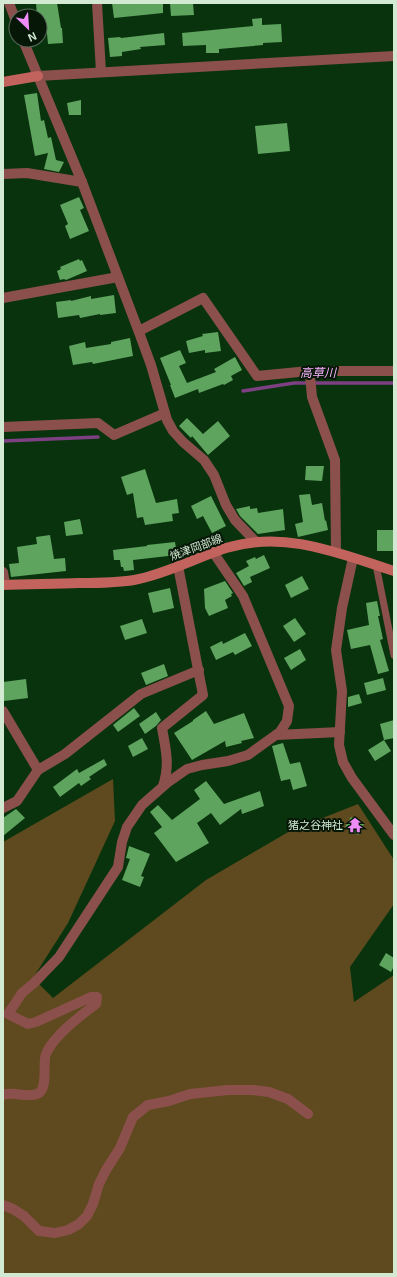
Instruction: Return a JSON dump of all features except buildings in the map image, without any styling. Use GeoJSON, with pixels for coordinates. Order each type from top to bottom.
{"type":"FeatureCollection","features":[{"type":"Feature","properties":{"kind":"main road"},"geometry":{"type":"LineString","coordinates":[[3,82],[38,76]]}},
{"type":"Feature","properties":{"kind":"main road","name":"焼津岡部線"},"geometry":{"type":"LineString","coordinates":[[4,584],[134,580],[178,566],[213,552],[243,544],[284,541],[311,545],[394,571]]}},
{"type":"Feature","properties":{"kind":"street"},"geometry":{"type":"LineString","coordinates":[[97,3],[101,72]]}},
{"type":"Feature","properties":{"kind":"street"},"geometry":{"type":"LineString","coordinates":[[26,48],[82,182],[139,331],[151,365],[167,420],[173,431],[183,442],[204,460],[214,475],[226,505],[235,520],[256,542]]}},
{"type":"Feature","properties":{"kind":"street"},"geometry":{"type":"LineString","coordinates":[[38,76],[394,56]]}},
{"type":"Feature","properties":{"kind":"street"},"geometry":{"type":"LineString","coordinates":[[3,174],[27,173],[82,182]]}},
{"type":"Feature","properties":{"kind":"street"},"geometry":{"type":"LineString","coordinates":[[3,298],[118,277]]}},
{"type":"Feature","properties":{"kind":"street"},"geometry":{"type":"LineString","coordinates":[[139,331],[203,298],[257,376],[309,371],[394,371]]}},
{"type":"Feature","properties":{"kind":"street"},"geometry":{"type":"LineString","coordinates":[[310,375],[312,397],[335,460],[336,552]]}},
{"type":"Feature","properties":{"kind":"street"},"geometry":{"type":"LineString","coordinates":[[3,427],[98,423],[114,435],[165,413]]}},
{"type":"Feature","properties":{"kind":"street"},"geometry":{"type":"LineString","coordinates":[[3,1095],[37,1094],[42,1091],[44,1085],[44,1066],[46,1054],[56,1039],[71,1023],[96,1004],[97,998],[91,997],[36,1022],[28,1024],[8,1014],[22,993],[34,983],[59,957],[118,867],[122,842],[127,827],[142,805],[163,786],[187,769],[228,761],[248,755],[280,732],[287,721],[289,706],[243,596],[213,552]]}},
{"type":"Feature","properties":{"kind":"street"},"geometry":{"type":"LineString","coordinates":[[354,558],[342,608],[336,650],[342,691],[339,745],[343,762],[352,778],[394,836]]}},
{"type":"Feature","properties":{"kind":"street"},"geometry":{"type":"LineString","coordinates":[[163,786],[167,774],[168,758],[162,728],[203,695],[178,566]]}},
{"type":"Feature","properties":{"kind":"street"},"geometry":{"type":"LineString","coordinates":[[3,572],[4,584]]}},
{"type":"Feature","properties":{"kind":"street"},"geometry":{"type":"LineString","coordinates":[[3,808],[17,800],[38,770],[65,754],[141,694],[198,670]]}},
{"type":"Feature","properties":{"kind":"street"},"geometry":{"type":"LineString","coordinates":[[3,711],[38,770]]}},
{"type":"Feature","properties":{"kind":"street"},"geometry":{"type":"LineString","coordinates":[[276,735],[340,732]]}},
{"type":"Feature","properties":{"kind":"street"},"geometry":{"type":"LineString","coordinates":[[3,1205],[24,1216],[39,1231],[55,1233],[68,1230],[79,1224],[87,1216],[99,1184],[120,1148],[133,1117],[148,1105],[169,1101],[190,1094],[228,1090],[254,1090],[269,1092],[288,1099],[308,1114]]}},
{"type":"Feature","properties":{"kind":"lane"},"geometry":{"type":"LineString","coordinates":[[376,565],[394,655]]}},
{"type":"Feature","properties":{"kind":"shaded area"},"geometry":{"type":"Polygon","coordinates":[[[113,779],[115,821],[68,923],[33,978],[53,998],[206,880],[290,831],[358,804],[394,860],[394,904],[350,967],[354,1002],[394,975],[394,1274],[3,1274],[3,842],[113,779]]]}},
{"type":"Feature","properties":{"kind":"waterway","name":"高草川"},"geometry":{"type":"LineString","coordinates":[[243,391],[294,383],[394,383]]}},
{"type":"Feature","properties":{"kind":"waterway","name":"高草川"},"geometry":{"type":"LineString","coordinates":[[3,441],[98,437]]}},
{"type":"Feature","properties":{"kind":"place","name":"猪之谷神社"},"geometry":{"type":"Point","coordinates":[355,825]}}]}
